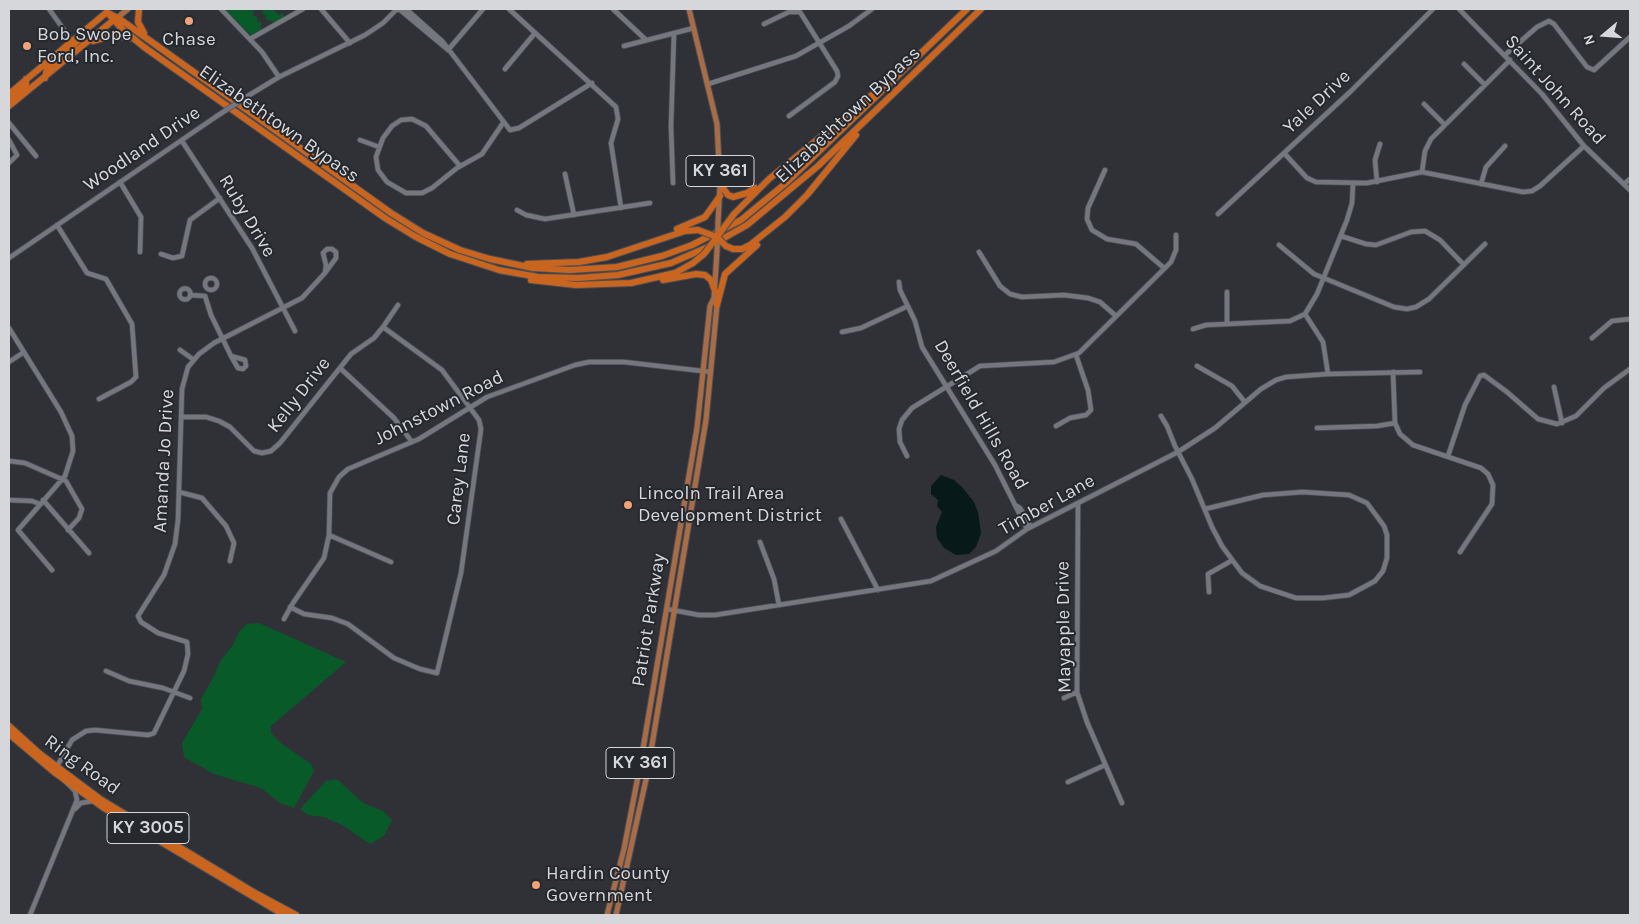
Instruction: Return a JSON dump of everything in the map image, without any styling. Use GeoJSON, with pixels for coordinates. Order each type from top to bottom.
{"type":"FeatureCollection","features":[{"type":"Feature","properties":{"kind":"highway"},"geometry":{"type":"LineString","coordinates":[[139,9],[139,27],[154,43]]}},
{"type":"Feature","properties":{"kind":"highway","name":"Elizabethtown Bypass"},"geometry":{"type":"LineString","coordinates":[[115,19],[154,43],[401,220],[460,250],[510,264],[553,270],[601,269],[648,260],[692,245],[741,220],[772,195],[967,9]]}},
{"type":"Feature","properties":{"kind":"highway","name":"Elizabethtown Bypass"},"geometry":{"type":"LineString","coordinates":[[110,11],[115,19],[144,47],[405,231],[450,254],[499,270],[544,277],[598,277],[651,268],[696,253],[733,234],[769,208],[818,166],[981,9]]}},
{"type":"Feature","properties":{"kind":"highway"},"geometry":{"type":"LineString","coordinates":[[9,94],[110,11]]}},
{"type":"Feature","properties":{"kind":"highway"},"geometry":{"type":"LineString","coordinates":[[9,106],[115,19]]}},
{"type":"Feature","properties":{"kind":"highway"},"geometry":{"type":"LineString","coordinates":[[44,78],[47,70],[79,40],[85,30]]}},
{"type":"Feature","properties":{"kind":"highway"},"geometry":{"type":"LineString","coordinates":[[87,43],[114,35],[127,37],[144,47]]}},
{"type":"Feature","properties":{"kind":"highway"},"geometry":{"type":"LineString","coordinates":[[717,305],[722,280],[729,268],[808,194],[845,146],[920,68]]}},
{"type":"Feature","properties":{"kind":"highway"},"geometry":{"type":"LineString","coordinates":[[632,283],[675,273],[693,263],[704,254],[734,214],[769,180],[900,73]]}},
{"type":"Feature","properties":{"kind":"highway"},"geometry":{"type":"LineString","coordinates":[[9,100],[26,85],[26,79]]}},
{"type":"Feature","properties":{"kind":"highway"},"geometry":{"type":"LineString","coordinates":[[720,184],[728,195],[733,197],[747,193],[769,180]]}},
{"type":"Feature","properties":{"kind":"highway"},"geometry":{"type":"LineString","coordinates":[[657,240],[667,233],[705,217],[720,196]]}},
{"type":"Feature","properties":{"kind":"highway"},"geometry":{"type":"LineString","coordinates":[[510,264],[580,262],[624,253],[685,231],[698,230],[717,237],[726,246],[733,249],[742,249],[750,245],[785,217]]}},
{"type":"Feature","properties":{"kind":"highway"},"geometry":{"type":"LineString","coordinates":[[499,270],[521,278],[553,283],[600,286],[696,274],[706,276],[711,280],[714,295]]}},
{"type":"Feature","properties":{"kind":"highway","name":"Ring Road"},"geometry":{"type":"LineString","coordinates":[[9,726],[64,780],[93,801],[230,885],[284,915]]}},
{"type":"Feature","properties":{"kind":"highway","name":"Ring Road"},"geometry":{"type":"LineString","coordinates":[[9,734],[55,770],[255,893],[296,915]]}},
{"type":"Feature","properties":{"kind":"main road"},"geometry":{"type":"LineString","coordinates":[[115,19],[128,9]]}},
{"type":"Feature","properties":{"kind":"main road"},"geometry":{"type":"LineString","coordinates":[[689,9],[708,84]]}},
{"type":"Feature","properties":{"kind":"main road","name":"KY 361"},"geometry":{"type":"LineString","coordinates":[[708,84],[719,136],[720,196]]}},
{"type":"Feature","properties":{"kind":"main road","name":"Patriot Parkway"},"geometry":{"type":"LineString","coordinates":[[607,915],[633,800],[697,428],[710,306],[714,295],[720,196]]}},
{"type":"Feature","properties":{"kind":"main road","name":"Patriot Parkway"},"geometry":{"type":"LineString","coordinates":[[616,915],[647,775],[706,420],[717,305],[714,295]]}},
{"type":"Feature","properties":{"kind":"street"},"geometry":{"type":"LineString","coordinates":[[49,9],[72,41]]}},
{"type":"Feature","properties":{"kind":"street"},"geometry":{"type":"LineString","coordinates":[[220,9],[262,52],[279,77]]}},
{"type":"Feature","properties":{"kind":"street"},"geometry":{"type":"LineString","coordinates":[[250,39],[303,9]]}},
{"type":"Feature","properties":{"kind":"street"},"geometry":{"type":"LineString","coordinates":[[321,9],[350,43]]}},
{"type":"Feature","properties":{"kind":"street"},"geometry":{"type":"LineString","coordinates":[[398,9],[440,46],[448,50]]}},
{"type":"Feature","properties":{"kind":"street","name":"Woodland Drive"},"geometry":{"type":"LineString","coordinates":[[9,258],[251,94],[279,77],[373,30],[398,9]]}},
{"type":"Feature","properties":{"kind":"street"},"geometry":{"type":"LineString","coordinates":[[406,9],[443,42],[503,124],[510,130],[519,128],[592,83]]}},
{"type":"Feature","properties":{"kind":"street"},"geometry":{"type":"LineString","coordinates":[[448,50],[483,9]]}},
{"type":"Feature","properties":{"kind":"street"},"geometry":{"type":"LineString","coordinates":[[509,9],[613,104],[618,113],[618,122],[610,143],[621,208]]}},
{"type":"Feature","properties":{"kind":"street"},"geometry":{"type":"LineString","coordinates":[[613,9],[646,40]]}},
{"type":"Feature","properties":{"kind":"street"},"geometry":{"type":"LineString","coordinates":[[708,84],[773,65],[819,44],[872,9]]}},
{"type":"Feature","properties":{"kind":"street","name":"Yale Drive"},"geometry":{"type":"LineString","coordinates":[[1218,214],[1350,92],[1433,9]]}},
{"type":"Feature","properties":{"kind":"street","name":"Saint John Road"},"geometry":{"type":"LineString","coordinates":[[1459,9],[1542,94],[1584,146],[1628,187]]}},
{"type":"Feature","properties":{"kind":"street"},"geometry":{"type":"LineString","coordinates":[[764,24],[789,12],[797,11],[803,15],[837,71],[837,79],[789,116]]}},
{"type":"Feature","properties":{"kind":"street"},"geometry":{"type":"LineString","coordinates":[[1505,54],[1537,28],[1549,21],[1554,24],[1587,67],[1594,70],[1630,36]]}},
{"type":"Feature","properties":{"kind":"street"},"geometry":{"type":"LineString","coordinates":[[624,46],[694,28]]}},
{"type":"Feature","properties":{"kind":"street"},"geometry":{"type":"LineString","coordinates":[[505,69],[535,33]]}},
{"type":"Feature","properties":{"kind":"street"},"geometry":{"type":"LineString","coordinates":[[673,183],[671,126],[674,33]]}},
{"type":"Feature","properties":{"kind":"street"},"geometry":{"type":"LineString","coordinates":[[1422,172],[1427,147],[1445,125],[1510,60]]}},
{"type":"Feature","properties":{"kind":"street"},"geometry":{"type":"LineString","coordinates":[[1464,64],[1484,85]]}},
{"type":"Feature","properties":{"kind":"street"},"geometry":{"type":"LineString","coordinates":[[1424,104],[1445,125]]}},
{"type":"Feature","properties":{"kind":"street"},"geometry":{"type":"LineString","coordinates":[[460,166],[429,129],[415,119],[404,119],[394,124],[379,147],[376,164],[381,176],[392,186],[410,194],[418,194],[429,190],[460,166],[482,154],[503,124]]}},
{"type":"Feature","properties":{"kind":"street"},"geometry":{"type":"LineString","coordinates":[[9,123],[36,156]]}},
{"type":"Feature","properties":{"kind":"street"},"geometry":{"type":"LineString","coordinates":[[9,140],[17,154],[9,163]]}},
{"type":"Feature","properties":{"kind":"street"},"geometry":{"type":"LineString","coordinates":[[360,140],[379,147]]}},
{"type":"Feature","properties":{"kind":"street","name":"Ruby Drive"},"geometry":{"type":"LineString","coordinates":[[182,141],[252,248],[294,331]]}},
{"type":"Feature","properties":{"kind":"street"},"geometry":{"type":"LineString","coordinates":[[1377,182],[1375,160],[1380,144]]}},
{"type":"Feature","properties":{"kind":"street"},"geometry":{"type":"LineString","coordinates":[[1481,184],[1486,167],[1505,146]]}},
{"type":"Feature","properties":{"kind":"street"},"geometry":{"type":"LineString","coordinates":[[1284,153],[1311,181],[1353,184],[1377,182],[1422,172],[1518,191],[1532,191],[1584,146]]}},
{"type":"Feature","properties":{"kind":"street"},"geometry":{"type":"LineString","coordinates":[[1105,170],[1088,208],[1087,219],[1092,230],[1107,239],[1136,244],[1164,268]]}},
{"type":"Feature","properties":{"kind":"street"},"geometry":{"type":"LineString","coordinates":[[566,174],[574,215]]}},
{"type":"Feature","properties":{"kind":"street"},"geometry":{"type":"LineString","coordinates":[[1628,187],[1630,180]]}},
{"type":"Feature","properties":{"kind":"street"},"geometry":{"type":"LineString","coordinates":[[120,182],[141,216],[140,252]]}},
{"type":"Feature","properties":{"kind":"street"},"geometry":{"type":"LineString","coordinates":[[1193,329],[1199,325],[1290,321],[1305,314],[1341,236],[1350,211],[1353,184]]}},
{"type":"Feature","properties":{"kind":"street"},"geometry":{"type":"LineString","coordinates":[[161,254],[173,258],[182,256],[190,220],[220,198]]}},
{"type":"Feature","properties":{"kind":"street"},"geometry":{"type":"LineString","coordinates":[[517,210],[541,219],[650,203]]}},
{"type":"Feature","properties":{"kind":"street"},"geometry":{"type":"LineString","coordinates":[[57,225],[87,273],[106,279],[132,324],[136,377],[99,400]]}},
{"type":"Feature","properties":{"kind":"street"},"geometry":{"type":"LineString","coordinates":[[1341,236],[1366,244],[1376,245],[1411,232],[1425,232],[1440,240],[1464,265]]}},
{"type":"Feature","properties":{"kind":"street"},"geometry":{"type":"LineString","coordinates":[[907,456],[899,438],[902,420],[912,408],[984,365],[1054,362],[1076,354],[1164,268],[1175,254],[1176,235]]}},
{"type":"Feature","properties":{"kind":"street"},"geometry":{"type":"LineString","coordinates":[[1279,245],[1304,268],[1323,278],[1394,307],[1407,309],[1425,303],[1484,244]]}},
{"type":"Feature","properties":{"kind":"street","name":"Amanda Jo Drive"},"geometry":{"type":"LineString","coordinates":[[55,770],[72,740],[81,732],[95,730],[148,735],[154,733],[186,667],[187,642],[158,634],[141,622],[138,616],[140,609],[160,583],[172,553],[176,535],[183,382],[194,360],[204,350],[222,338],[302,298],[325,273],[336,258],[336,252],[332,249],[327,249],[323,253],[325,273]]}},
{"type":"Feature","properties":{"kind":"street"},"geometry":{"type":"LineString","coordinates":[[979,252],[997,282],[1010,294],[1022,297],[1064,295],[1088,298],[1100,302],[1116,316]]}},
{"type":"Feature","properties":{"kind":"street","name":"Deerfield Hills Road"},"geometry":{"type":"LineString","coordinates":[[900,282],[900,290],[915,320],[922,347],[995,465],[1029,528]]}},
{"type":"Feature","properties":{"kind":"street"},"geometry":{"type":"LineString","coordinates":[[205,296],[209,289]]}},
{"type":"Feature","properties":{"kind":"street"},"geometry":{"type":"LineString","coordinates":[[1227,292],[1227,324]]}},
{"type":"Feature","properties":{"kind":"street"},"geometry":{"type":"LineString","coordinates":[[190,295],[205,296]]}},
{"type":"Feature","properties":{"kind":"street"},"geometry":{"type":"LineString","coordinates":[[205,296],[222,338],[232,356]]}},
{"type":"Feature","properties":{"kind":"street","name":"Kelly Drive"},"geometry":{"type":"LineString","coordinates":[[181,417],[206,417],[219,420],[230,427],[254,451],[269,452],[280,443],[355,351],[374,338],[384,327],[398,305]]}},
{"type":"Feature","properties":{"kind":"street"},"geometry":{"type":"LineString","coordinates":[[842,332],[862,328],[908,306]]}},
{"type":"Feature","properties":{"kind":"street"},"geometry":{"type":"LineString","coordinates":[[1305,314],[1323,342],[1328,374]]}},
{"type":"Feature","properties":{"kind":"street"},"geometry":{"type":"LineString","coordinates":[[1592,338],[1612,321],[1630,319]]}},
{"type":"Feature","properties":{"kind":"street","name":"Carey Lane"},"geometry":{"type":"LineString","coordinates":[[290,607],[304,614],[340,620],[356,628],[394,658],[420,669],[437,673],[461,573],[482,438],[480,424],[442,370],[384,327]]}},
{"type":"Feature","properties":{"kind":"street"},"geometry":{"type":"LineString","coordinates":[[9,328],[64,416],[72,436],[72,451],[62,480],[18,530],[52,570]]}},
{"type":"Feature","properties":{"kind":"street"},"geometry":{"type":"LineString","coordinates":[[180,350],[194,360]]}},
{"type":"Feature","properties":{"kind":"street"},"geometry":{"type":"LineString","coordinates":[[9,362],[24,352]]}},
{"type":"Feature","properties":{"kind":"street"},"geometry":{"type":"LineString","coordinates":[[1056,426],[1070,418],[1086,415],[1091,410],[1088,390],[1076,354]]}},
{"type":"Feature","properties":{"kind":"street","name":"Johnstown Road"},"geometry":{"type":"LineString","coordinates":[[284,620],[290,607],[321,565],[329,535],[329,499],[339,477],[354,466],[412,442],[494,394],[589,362],[624,362],[711,372]]}},
{"type":"Feature","properties":{"kind":"street"},"geometry":{"type":"LineString","coordinates":[[1197,366],[1232,386],[1244,401]]}},
{"type":"Feature","properties":{"kind":"street"},"geometry":{"type":"LineString","coordinates":[[340,368],[394,418],[412,442]]}},
{"type":"Feature","properties":{"kind":"street"},"geometry":{"type":"LineString","coordinates":[[1448,456],[1465,405],[1480,376],[1484,375],[1507,392],[1538,419],[1552,424],[1562,423],[1576,416],[1604,388],[1630,369]]}},
{"type":"Feature","properties":{"kind":"street"},"geometry":{"type":"LineString","coordinates":[[1394,372],[1395,422],[1400,434],[1413,445],[1484,470],[1491,479],[1495,492],[1492,504],[1460,552]]}},
{"type":"Feature","properties":{"kind":"street","name":"Timber Lane"},"geometry":{"type":"LineString","coordinates":[[666,609],[715,615],[931,581],[996,551],[1029,528],[1178,452],[1214,428],[1260,389],[1286,377],[1420,372]]}},
{"type":"Feature","properties":{"kind":"street"},"geometry":{"type":"LineString","coordinates":[[1554,387],[1562,423]]}},
{"type":"Feature","properties":{"kind":"street"},"geometry":{"type":"LineString","coordinates":[[1161,416],[1205,509],[1232,561],[1251,580],[1275,593],[1310,599],[1339,597],[1365,588],[1379,578],[1387,558],[1387,535],[1384,526],[1367,503],[1349,495],[1303,492],[1263,495],[1205,509]]}},
{"type":"Feature","properties":{"kind":"street"},"geometry":{"type":"LineString","coordinates":[[1317,428],[1377,426],[1395,422]]}},
{"type":"Feature","properties":{"kind":"street"},"geometry":{"type":"LineString","coordinates":[[9,461],[25,464],[66,481],[82,509],[79,518],[68,530]]}},
{"type":"Feature","properties":{"kind":"street"},"geometry":{"type":"LineString","coordinates":[[179,492],[202,498],[226,526],[234,543],[230,561]]}},
{"type":"Feature","properties":{"kind":"street"},"geometry":{"type":"LineString","coordinates":[[9,500],[41,502],[89,553]]}},
{"type":"Feature","properties":{"kind":"street","name":"Mayapple Drive"},"geometry":{"type":"LineString","coordinates":[[1078,503],[1077,692],[1122,803]]}},
{"type":"Feature","properties":{"kind":"street"},"geometry":{"type":"LineString","coordinates":[[842,519],[878,590]]}},
{"type":"Feature","properties":{"kind":"street"},"geometry":{"type":"LineString","coordinates":[[329,535],[391,562]]}},
{"type":"Feature","properties":{"kind":"street"},"geometry":{"type":"LineString","coordinates":[[760,542],[774,579],[779,605]]}},
{"type":"Feature","properties":{"kind":"street"},"geometry":{"type":"LineString","coordinates":[[1209,592],[1208,574],[1232,561]]}},
{"type":"Feature","properties":{"kind":"street"},"geometry":{"type":"LineString","coordinates":[[106,671],[129,681],[163,688],[190,698]]}},
{"type":"Feature","properties":{"kind":"street"},"geometry":{"type":"LineString","coordinates":[[1064,698],[1077,692]]}},
{"type":"Feature","properties":{"kind":"street"},"geometry":{"type":"LineString","coordinates":[[1068,782],[1105,765]]}},
{"type":"Feature","properties":{"kind":"street"},"geometry":{"type":"LineString","coordinates":[[30,915],[77,797],[64,780]]}},
{"type":"Feature","properties":{"kind":"street"},"geometry":{"type":"LineString","coordinates":[[72,812],[81,803],[93,801]]}},
{"type":"Feature","properties":{"kind":"green space"},"geometry":{"type":"Polygon","coordinates":[[[224,9],[254,9],[253,16],[257,17],[258,23],[261,21],[261,30],[251,35],[224,9]]]}},
{"type":"Feature","properties":{"kind":"green space"},"geometry":{"type":"Polygon","coordinates":[[[260,9],[273,9],[278,15],[283,13],[284,17],[274,23],[266,19],[265,15],[262,14],[263,10],[260,9]]]}},
{"type":"Feature","properties":{"kind":"green space"},"geometry":{"type":"Polygon","coordinates":[[[259,623],[346,662],[271,726],[271,733],[282,744],[311,764],[314,771],[294,808],[280,803],[261,788],[214,774],[184,757],[182,743],[202,709],[201,699],[220,661],[233,645],[239,632],[247,624],[259,623]]]}},
{"type":"Feature","properties":{"kind":"green space"},"geometry":{"type":"Polygon","coordinates":[[[337,779],[363,803],[383,811],[392,820],[384,836],[370,844],[344,826],[324,817],[308,815],[300,809],[326,781],[337,779]]]}},
{"type":"Feature","properties":{"kind":"shaded area"},"geometry":{"type":"Polygon","coordinates":[[[941,475],[954,480],[962,487],[974,502],[978,512],[981,533],[976,547],[969,554],[956,555],[944,548],[937,538],[936,527],[942,512],[937,506],[938,500],[931,494],[931,486],[941,475]]]}},
{"type":"Feature","properties":{"kind":"place","name":"Chase"},"geometry":{"type":"Point","coordinates":[189,21]}},
{"type":"Feature","properties":{"kind":"place","name":"Bob Swope Ford, Inc."},"geometry":{"type":"Point","coordinates":[27,46]}},
{"type":"Feature","properties":{"kind":"place","name":"Lincoln Trail Area Development District"},"geometry":{"type":"Point","coordinates":[628,505]}},
{"type":"Feature","properties":{"kind":"place","name":"Hardin County Government"},"geometry":{"type":"Point","coordinates":[536,885]}}]}
